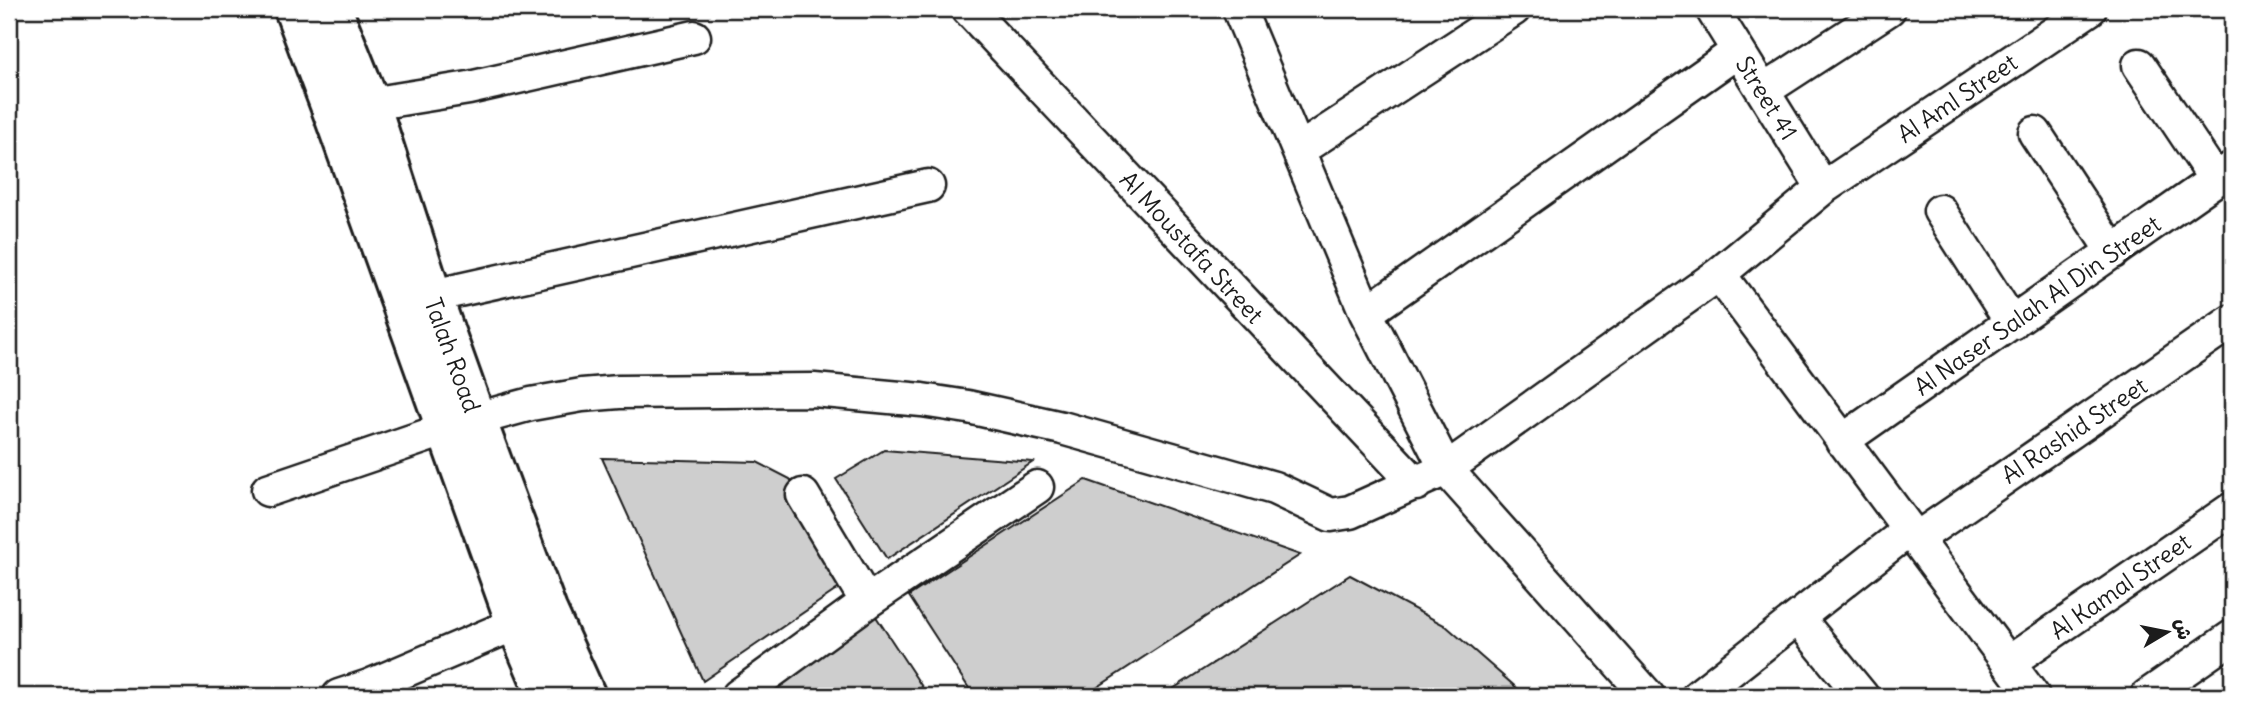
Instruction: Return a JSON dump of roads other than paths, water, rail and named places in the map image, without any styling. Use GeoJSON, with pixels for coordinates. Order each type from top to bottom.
{"type":"FeatureCollection","features":[{"type":"Feature","properties":{"kind":"main road","name":"Talah Road"},"geometry":{"type":"LineString","coordinates":[[293,9],[461,424],[531,617],[547,696]]}},
{"type":"Feature","properties":{"kind":"main road","name":"Talah Road"},"geometry":{"type":"LineString","coordinates":[[332,9],[370,104],[432,296],[461,424]]}},
{"type":"Feature","properties":{"kind":"main road","name":"Talah Road"},"geometry":{"type":"LineString","coordinates":[[531,617],[586,696]]}},
{"type":"Feature","properties":{"kind":"street","name":"Al Moustafa Street"},"geometry":{"type":"LineString","coordinates":[[968,9],[1416,484]]}},
{"type":"Feature","properties":{"kind":"street"},"geometry":{"type":"LineString","coordinates":[[1238,9],[1366,313],[1446,469],[1648,696]]}},
{"type":"Feature","properties":{"kind":"street"},"geometry":{"type":"LineString","coordinates":[[1298,149],[1514,9]]}},
{"type":"Feature","properties":{"kind":"street","name":"Street 41"},"geometry":{"type":"LineString","coordinates":[[1712,9],[1823,188]]}},
{"type":"Feature","properties":{"kind":"street"},"geometry":{"type":"LineString","coordinates":[[1763,91],[1889,9]]}},
{"type":"Feature","properties":{"kind":"street","name":"Al Aml Street"},"geometry":{"type":"LineString","coordinates":[[268,490],[461,424],[531,404],[619,392],[814,390],[968,407],[1062,428],[1273,488],[1331,515],[1350,512],[1446,469],[1719,274],[1823,188],[2091,9]]}},
{"type":"Feature","properties":{"kind":"street"},"geometry":{"type":"LineString","coordinates":[[370,104],[469,88],[694,37]]}},
{"type":"Feature","properties":{"kind":"street"},"geometry":{"type":"LineString","coordinates":[[1366,313],[1738,51]]}},
{"type":"Feature","properties":{"kind":"street"},"geometry":{"type":"LineString","coordinates":[[2139,65],[2224,174]]}},
{"type":"Feature","properties":{"kind":"street"},"geometry":{"type":"LineString","coordinates":[[2035,133],[2113,252]]}},
{"type":"Feature","properties":{"kind":"street","name":"Al Naser Salah Al Din Street"},"geometry":{"type":"LineString","coordinates":[[1842,441],[2224,174]]}},
{"type":"Feature","properties":{"kind":"street"},"geometry":{"type":"LineString","coordinates":[[432,296],[928,186]]}},
{"type":"Feature","properties":{"kind":"street"},"geometry":{"type":"LineString","coordinates":[[1940,211],[2012,323]]}},
{"type":"Feature","properties":{"kind":"street"},"geometry":{"type":"LineString","coordinates":[[1719,274],[2033,696]]}},
{"type":"Feature","properties":{"kind":"street","name":"Al Rashid Street"},"geometry":{"type":"LineString","coordinates":[[1698,696],[1912,534],[2232,321]]}},
{"type":"Feature","properties":{"kind":"street"},"geometry":{"type":"LineString","coordinates":[[738,696],[867,602],[1037,488]]}},
{"type":"Feature","properties":{"kind":"street"},"geometry":{"type":"LineString","coordinates":[[803,495],[867,602]]}},
{"type":"Feature","properties":{"kind":"street","name":"Al Kamal Street"},"geometry":{"type":"LineString","coordinates":[[2008,663],[2232,509]]}},
{"type":"Feature","properties":{"kind":"street"},"geometry":{"type":"LineString","coordinates":[[339,696],[531,617]]}},
{"type":"Feature","properties":{"kind":"street"},"geometry":{"type":"LineString","coordinates":[[1798,618],[1862,696]]}},
{"type":"Feature","properties":{"kind":"street"},"geometry":{"type":"LineString","coordinates":[[2147,696],[2232,637]]}}]}
